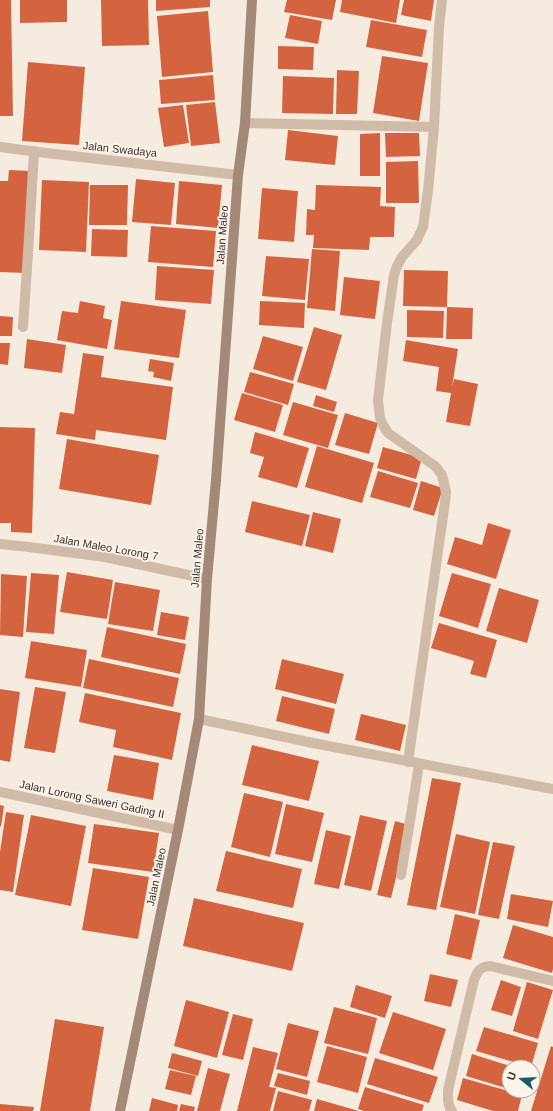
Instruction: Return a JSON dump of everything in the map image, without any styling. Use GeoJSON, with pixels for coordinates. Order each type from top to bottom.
{"type":"FeatureCollection","features":[{"type":"Feature","properties":{"kind":"street","name":"Jalan Maleo"},"geometry":{"type":"LineString","coordinates":[[120,1111],[178,830],[199,719],[207,579],[217,472],[238,175],[245,123],[252,0]]}},
{"type":"Feature","properties":{"kind":"street"},"geometry":{"type":"LineString","coordinates":[[408,762],[446,492],[442,475],[435,466],[385,430],[380,418],[378,400],[394,276],[402,257],[418,240],[422,227],[428,191],[434,127],[439,27],[442,0]]}},
{"type":"Feature","properties":{"kind":"street"},"geometry":{"type":"LineString","coordinates":[[245,123],[434,127]]}},
{"type":"Feature","properties":{"kind":"street","name":"Jalan Swadaya"},"geometry":{"type":"LineString","coordinates":[[0,147],[238,175]]}},
{"type":"Feature","properties":{"kind":"street"},"geometry":{"type":"LineString","coordinates":[[23,327],[34,151]]}},
{"type":"Feature","properties":{"kind":"street","name":"Jalan Maleo Lorong 7"},"geometry":{"type":"LineString","coordinates":[[0,544],[29,546],[105,557],[207,579]]}},
{"type":"Feature","properties":{"kind":"street"},"geometry":{"type":"LineString","coordinates":[[199,719],[408,762],[553,789]]}},
{"type":"Feature","properties":{"kind":"street"},"geometry":{"type":"LineString","coordinates":[[401,876],[419,764]]}},
{"type":"Feature","properties":{"kind":"street","name":"Jalan Lorong Saweri Gading II"},"geometry":{"type":"LineString","coordinates":[[0,792],[178,830]]}},
{"type":"Feature","properties":{"kind":"street"},"geometry":{"type":"LineString","coordinates":[[452,1111],[448,1101],[448,1090],[474,980],[477,973],[483,967],[490,966],[553,981]]}},
{"type":"Feature","properties":{"kind":"building"},"geometry":{"type":"Polygon","coordinates":[[[0,0],[11,0],[13,116],[0,116],[0,0]]]}},
{"type":"Feature","properties":{"kind":"building"},"geometry":{"type":"Polygon","coordinates":[[[20,0],[67,0],[67,22],[20,23],[20,0]]]}},
{"type":"Feature","properties":{"kind":"building"},"geometry":{"type":"Polygon","coordinates":[[[101,0],[148,0],[149,45],[102,46],[101,0]]]}},
{"type":"Feature","properties":{"kind":"building"},"geometry":{"type":"Polygon","coordinates":[[[156,0],[210,0],[210,7],[156,11],[156,0]]]}},
{"type":"Feature","properties":{"kind":"building"},"geometry":{"type":"Polygon","coordinates":[[[287,0],[336,0],[332,20],[284,12],[287,0]]]}},
{"type":"Feature","properties":{"kind":"building"},"geometry":{"type":"Polygon","coordinates":[[[342,0],[400,0],[396,23],[340,12],[342,0]]]}},
{"type":"Feature","properties":{"kind":"building"},"geometry":{"type":"Polygon","coordinates":[[[404,0],[434,0],[431,21],[401,15],[404,0]]]}},
{"type":"Feature","properties":{"kind":"building"},"geometry":{"type":"Polygon","coordinates":[[[208,11],[213,72],[162,77],[157,16],[208,11]]]}},
{"type":"Feature","properties":{"kind":"building"},"geometry":{"type":"Polygon","coordinates":[[[290,15],[322,21],[318,44],[285,38],[290,15]]]}},
{"type":"Feature","properties":{"kind":"building"},"geometry":{"type":"Polygon","coordinates":[[[371,20],[427,30],[422,57],[366,47],[371,20]]]}},
{"type":"Feature","properties":{"kind":"building"},"geometry":{"type":"Polygon","coordinates":[[[278,46],[314,47],[313,70],[278,69],[278,46]]]}},
{"type":"Feature","properties":{"kind":"building"},"geometry":{"type":"Polygon","coordinates":[[[382,56],[428,63],[419,121],[373,113],[382,56]]]}},
{"type":"Feature","properties":{"kind":"building"},"geometry":{"type":"Polygon","coordinates":[[[28,62],[85,67],[79,145],[22,141],[28,62]]]}},
{"type":"Feature","properties":{"kind":"building"},"geometry":{"type":"Polygon","coordinates":[[[337,70],[359,71],[357,114],[336,114],[337,70]]]}},
{"type":"Feature","properties":{"kind":"building"},"geometry":{"type":"Polygon","coordinates":[[[213,75],[215,100],[161,104],[159,80],[213,75]]]}},
{"type":"Feature","properties":{"kind":"building"},"geometry":{"type":"Polygon","coordinates":[[[283,76],[334,78],[333,114],[282,113],[283,76]]]}},
{"type":"Feature","properties":{"kind":"building"},"geometry":{"type":"Polygon","coordinates":[[[215,102],[220,143],[191,146],[186,105],[215,102]]]}},
{"type":"Feature","properties":{"kind":"building"},"geometry":{"type":"Polygon","coordinates":[[[183,105],[189,143],[164,147],[158,108],[183,105]]]}},
{"type":"Feature","properties":{"kind":"building"},"geometry":{"type":"Polygon","coordinates":[[[288,130],[338,136],[335,165],[285,160],[288,130]]]}},
{"type":"Feature","properties":{"kind":"building"},"geometry":{"type":"Polygon","coordinates":[[[380,133],[380,176],[360,176],[360,134],[380,133]]]}},
{"type":"Feature","properties":{"kind":"building"},"geometry":{"type":"Polygon","coordinates":[[[385,133],[419,133],[420,156],[386,157],[385,133]]]}},
{"type":"Feature","properties":{"kind":"building"},"geometry":{"type":"Polygon","coordinates":[[[418,161],[419,203],[386,203],[386,162],[418,161]]]}},
{"type":"Feature","properties":{"kind":"building"},"geometry":{"type":"Polygon","coordinates":[[[9,170],[30,171],[25,273],[0,272],[0,181],[8,181],[9,170]]]}},
{"type":"Feature","properties":{"kind":"building"},"geometry":{"type":"Polygon","coordinates":[[[136,179],[175,183],[171,225],[132,222],[136,179]]]}},
{"type":"Feature","properties":{"kind":"building"},"geometry":{"type":"Polygon","coordinates":[[[42,180],[89,182],[86,252],[39,250],[42,180]]]}},
{"type":"Feature","properties":{"kind":"building"},"geometry":{"type":"Polygon","coordinates":[[[179,181],[222,185],[218,228],[176,224],[179,181]]]}},
{"type":"Feature","properties":{"kind":"building"},"geometry":{"type":"Polygon","coordinates":[[[90,185],[128,185],[127,225],[89,225],[90,185]]]}},
{"type":"Feature","properties":{"kind":"building"},"geometry":{"type":"Polygon","coordinates":[[[316,185],[381,187],[380,206],[395,207],[394,237],[370,237],[369,250],[313,248],[314,235],[306,235],[307,209],[315,210],[316,185]]]}},
{"type":"Feature","properties":{"kind":"building"},"geometry":{"type":"Polygon","coordinates":[[[262,188],[298,191],[294,242],[258,239],[262,188]]]}},
{"type":"Feature","properties":{"kind":"building"},"geometry":{"type":"Polygon","coordinates":[[[151,226],[216,231],[213,267],[148,262],[151,226]]]}},
{"type":"Feature","properties":{"kind":"building"},"geometry":{"type":"Polygon","coordinates":[[[92,229],[128,230],[127,257],[91,256],[92,229]]]}},
{"type":"Feature","properties":{"kind":"building"},"geometry":{"type":"Polygon","coordinates":[[[312,249],[340,251],[335,311],[307,308],[312,249]]]}},
{"type":"Feature","properties":{"kind":"building"},"geometry":{"type":"Polygon","coordinates":[[[266,256],[309,259],[305,300],[262,296],[266,256]]]}},
{"type":"Feature","properties":{"kind":"building"},"geometry":{"type":"Polygon","coordinates":[[[157,266],[214,270],[211,304],[155,300],[157,266]]]}},
{"type":"Feature","properties":{"kind":"building"},"geometry":{"type":"Polygon","coordinates":[[[404,270],[448,271],[447,307],[403,306],[404,270]]]}},
{"type":"Feature","properties":{"kind":"building"},"geometry":{"type":"Polygon","coordinates":[[[344,277],[380,281],[375,319],[340,315],[344,277]]]}},
{"type":"Feature","properties":{"kind":"building"},"geometry":{"type":"Polygon","coordinates":[[[80,301],[105,306],[103,318],[112,320],[107,349],[57,340],[62,311],[78,313],[80,301]]]}},
{"type":"Feature","properties":{"kind":"building"},"geometry":{"type":"Polygon","coordinates":[[[121,301],[186,310],[179,358],[114,349],[121,301]]]}},
{"type":"Feature","properties":{"kind":"building"},"geometry":{"type":"Polygon","coordinates":[[[260,301],[305,303],[304,328],[259,325],[260,301]]]}},
{"type":"Feature","properties":{"kind":"building"},"geometry":{"type":"Polygon","coordinates":[[[447,307],[473,308],[472,339],[446,339],[447,307]]]}},
{"type":"Feature","properties":{"kind":"building"},"geometry":{"type":"Polygon","coordinates":[[[407,310],[444,311],[443,338],[407,337],[407,310]]]}},
{"type":"Feature","properties":{"kind":"building"},"geometry":{"type":"Polygon","coordinates":[[[0,316],[13,317],[12,336],[0,336],[0,316]]]}},
{"type":"Feature","properties":{"kind":"building"},"geometry":{"type":"Polygon","coordinates":[[[314,327],[342,335],[326,390],[297,382],[314,327]]]}},
{"type":"Feature","properties":{"kind":"building"},"geometry":{"type":"Polygon","coordinates":[[[263,336],[303,347],[293,381],[253,369],[263,336]]]}},
{"type":"Feature","properties":{"kind":"building"},"geometry":{"type":"Polygon","coordinates":[[[27,339],[66,345],[62,373],[24,368],[27,339]]]}},
{"type":"Feature","properties":{"kind":"building"},"geometry":{"type":"Polygon","coordinates":[[[406,340],[458,349],[452,387],[454,379],[478,384],[470,426],[446,422],[451,393],[436,391],[439,367],[403,361],[406,340]]]}},
{"type":"Feature","properties":{"kind":"building"},"geometry":{"type":"Polygon","coordinates":[[[0,343],[10,343],[8,365],[0,364],[0,343]]]}},
{"type":"Feature","properties":{"kind":"building"},"geometry":{"type":"Polygon","coordinates":[[[83,353],[104,356],[101,377],[173,387],[166,440],[96,430],[95,440],[56,434],[60,412],[74,414],[83,353]]]}},
{"type":"Feature","properties":{"kind":"building"},"geometry":{"type":"Polygon","coordinates":[[[150,359],[174,363],[171,381],[153,377],[154,372],[148,371],[150,359]]]}},
{"type":"Feature","properties":{"kind":"building"},"geometry":{"type":"Polygon","coordinates":[[[250,372],[294,384],[288,405],[244,392],[250,372]]]}},
{"type":"Feature","properties":{"kind":"building"},"geometry":{"type":"Polygon","coordinates":[[[242,393],[283,405],[275,432],[234,420],[242,393]]]}},
{"type":"Feature","properties":{"kind":"building"},"geometry":{"type":"Polygon","coordinates":[[[316,395],[337,402],[334,412],[313,406],[316,395]]]}},
{"type":"Feature","properties":{"kind":"building"},"geometry":{"type":"Polygon","coordinates":[[[293,402],[338,415],[328,448],[283,435],[293,402]]]}},
{"type":"Feature","properties":{"kind":"building"},"geometry":{"type":"Polygon","coordinates":[[[345,413],[378,423],[369,454],[335,445],[345,413]]]}},
{"type":"Feature","properties":{"kind":"building"},"geometry":{"type":"Polygon","coordinates":[[[0,427],[35,428],[32,533],[11,532],[11,523],[0,523],[0,427]]]}},
{"type":"Feature","properties":{"kind":"building"},"geometry":{"type":"Polygon","coordinates":[[[255,432],[309,448],[297,488],[258,477],[264,457],[250,453],[255,432]]]}},
{"type":"Feature","properties":{"kind":"building"},"geometry":{"type":"Polygon","coordinates":[[[67,439],[159,455],[151,505],[59,489],[67,439]]]}},
{"type":"Feature","properties":{"kind":"building"},"geometry":{"type":"Polygon","coordinates":[[[317,446],[374,463],[362,503],[305,487],[317,446]]]}},
{"type":"Feature","properties":{"kind":"building"},"geometry":{"type":"Polygon","coordinates":[[[383,447],[422,458],[416,479],[377,468],[383,447]]]}},
{"type":"Feature","properties":{"kind":"building"},"geometry":{"type":"Polygon","coordinates":[[[378,471],[418,483],[410,508],[370,497],[378,471]]]}},
{"type":"Feature","properties":{"kind":"building"},"geometry":{"type":"Polygon","coordinates":[[[421,481],[443,488],[434,516],[413,510],[421,481]]]}},
{"type":"Feature","properties":{"kind":"building"},"geometry":{"type":"Polygon","coordinates":[[[252,501],[310,515],[302,546],[245,532],[252,501]]]}},
{"type":"Feature","properties":{"kind":"building"},"geometry":{"type":"Polygon","coordinates":[[[313,512],[341,519],[333,553],[305,546],[313,512]]]}},
{"type":"Feature","properties":{"kind":"building"},"geometry":{"type":"Polygon","coordinates":[[[488,523],[511,530],[496,579],[447,564],[455,537],[482,545],[488,523]]]}},
{"type":"Feature","properties":{"kind":"building"},"geometry":{"type":"Polygon","coordinates":[[[67,572],[113,580],[107,619],[60,612],[67,572]]]}},
{"type":"Feature","properties":{"kind":"building"},"geometry":{"type":"Polygon","coordinates":[[[31,573],[59,575],[54,634],[26,632],[31,573]]]}},
{"type":"Feature","properties":{"kind":"building"},"geometry":{"type":"Polygon","coordinates":[[[452,573],[491,584],[478,628],[439,616],[452,573]]]}},
{"type":"Feature","properties":{"kind":"building"},"geometry":{"type":"Polygon","coordinates":[[[1,574],[27,576],[23,637],[0,635],[1,574]]]}},
{"type":"Feature","properties":{"kind":"building"},"geometry":{"type":"Polygon","coordinates":[[[115,582],[160,590],[153,631],[108,624],[115,582]]]}},
{"type":"Feature","properties":{"kind":"building"},"geometry":{"type":"Polygon","coordinates":[[[499,588],[539,600],[527,643],[486,631],[499,588]]]}},
{"type":"Feature","properties":{"kind":"building"},"geometry":{"type":"Polygon","coordinates":[[[161,612],[189,617],[185,640],[157,635],[161,612]]]}},
{"type":"Feature","properties":{"kind":"building"},"geometry":{"type":"Polygon","coordinates":[[[439,623],[497,640],[486,678],[470,674],[474,661],[431,648],[439,623]]]}},
{"type":"Feature","properties":{"kind":"building"},"geometry":{"type":"Polygon","coordinates":[[[107,627],[186,644],[180,674],[101,657],[107,627]]]}},
{"type":"Feature","properties":{"kind":"building"},"geometry":{"type":"Polygon","coordinates":[[[31,641],[87,650],[81,687],[25,678],[31,641]]]}},
{"type":"Feature","properties":{"kind":"building"},"geometry":{"type":"Polygon","coordinates":[[[89,659],[179,678],[173,707],[83,688],[89,659]]]}},
{"type":"Feature","properties":{"kind":"building"},"geometry":{"type":"Polygon","coordinates":[[[282,659],[344,674],[336,704],[275,689],[282,659]]]}},
{"type":"Feature","properties":{"kind":"building"},"geometry":{"type":"Polygon","coordinates":[[[35,687],[66,692],[55,753],[24,748],[35,687]]]}},
{"type":"Feature","properties":{"kind":"building"},"geometry":{"type":"Polygon","coordinates":[[[0,689],[20,692],[10,762],[0,760],[0,689]]]}},
{"type":"Feature","properties":{"kind":"building"},"geometry":{"type":"Polygon","coordinates":[[[85,693],[181,713],[172,760],[113,747],[116,730],[79,722],[85,693]]]}},
{"type":"Feature","properties":{"kind":"building"},"geometry":{"type":"Polygon","coordinates":[[[282,696],[335,709],[329,734],[276,721],[282,696]]]}},
{"type":"Feature","properties":{"kind":"building"},"geometry":{"type":"Polygon","coordinates":[[[361,714],[406,725],[400,751],[355,740],[361,714]]]}},
{"type":"Feature","properties":{"kind":"building"},"geometry":{"type":"Polygon","coordinates":[[[252,745],[319,761],[309,801],[242,785],[252,745]]]}},
{"type":"Feature","properties":{"kind":"building"},"geometry":{"type":"Polygon","coordinates":[[[114,755],[159,763],[153,800],[107,791],[114,755]]]}},
{"type":"Feature","properties":{"kind":"building"},"geometry":{"type":"Polygon","coordinates":[[[432,778],[461,783],[436,910],[407,905],[432,778]]]}},
{"type":"Feature","properties":{"kind":"building"},"geometry":{"type":"Polygon","coordinates":[[[244,793],[283,802],[270,857],[231,847],[244,793]]]}},
{"type":"Feature","properties":{"kind":"building"},"geometry":{"type":"Polygon","coordinates":[[[286,804],[324,813],[312,862],[275,854],[286,804]]]}},
{"type":"Feature","properties":{"kind":"building"},"geometry":{"type":"Polygon","coordinates":[[[0,805],[4,806],[1,827],[0,826],[0,805]]]}},
{"type":"Feature","properties":{"kind":"building"},"geometry":{"type":"Polygon","coordinates":[[[6,812],[24,815],[13,892],[0,890],[0,852],[6,812]]]}},
{"type":"Feature","properties":{"kind":"building"},"geometry":{"type":"Polygon","coordinates":[[[31,815],[86,826],[71,906],[15,895],[31,815]]]}},
{"type":"Feature","properties":{"kind":"building"},"geometry":{"type":"Polygon","coordinates":[[[360,815],[387,821],[371,891],[344,885],[360,815]]]}},
{"type":"Feature","properties":{"kind":"building"},"geometry":{"type":"Polygon","coordinates":[[[395,821],[409,825],[391,898],[377,895],[395,821]]]}},
{"type":"Feature","properties":{"kind":"building"},"geometry":{"type":"Polygon","coordinates":[[[94,824],[159,833],[153,872],[88,863],[94,824]]]}},
{"type":"Feature","properties":{"kind":"building"},"geometry":{"type":"Polygon","coordinates":[[[326,830],[351,836],[339,889],[314,884],[326,830]]]}},
{"type":"Feature","properties":{"kind":"building"},"geometry":{"type":"Polygon","coordinates":[[[456,834],[490,842],[475,914],[440,907],[456,834]]]}},
{"type":"Feature","properties":{"kind":"building"},"geometry":{"type":"Polygon","coordinates":[[[493,842],[515,846],[499,919],[478,915],[493,842]]]}},
{"type":"Feature","properties":{"kind":"building"},"geometry":{"type":"Polygon","coordinates":[[[226,851],[302,869],[293,908],[216,891],[226,851]]]}},
{"type":"Feature","properties":{"kind":"building"},"geometry":{"type":"Polygon","coordinates":[[[93,868],[149,877],[138,939],[82,930],[93,868]]]}},
{"type":"Feature","properties":{"kind":"building"},"geometry":{"type":"Polygon","coordinates":[[[511,894],[553,901],[548,927],[507,919],[511,894]]]}},
{"type":"Feature","properties":{"kind":"building"},"geometry":{"type":"Polygon","coordinates":[[[194,898],[304,923],[292,971],[183,946],[194,898]]]}},
{"type":"Feature","properties":{"kind":"building"},"geometry":{"type":"Polygon","coordinates":[[[455,914],[480,920],[471,960],[446,954],[455,914]]]}},
{"type":"Feature","properties":{"kind":"building"},"geometry":{"type":"Polygon","coordinates":[[[513,925],[553,937],[552,973],[503,958],[513,925]]]}},
{"type":"Feature","properties":{"kind":"building"},"geometry":{"type":"Polygon","coordinates":[[[430,974],[458,980],[451,1007],[424,1001],[430,974]]]}},
{"type":"Feature","properties":{"kind":"building"},"geometry":{"type":"Polygon","coordinates":[[[501,980],[521,987],[512,1016],[491,1010],[501,980]]]}},
{"type":"Feature","properties":{"kind":"building"},"geometry":{"type":"Polygon","coordinates":[[[527,982],[553,990],[538,1039],[513,1031],[527,982]]]}},
{"type":"Feature","properties":{"kind":"building"},"geometry":{"type":"Polygon","coordinates":[[[356,985],[392,996],[385,1018],[350,1007],[356,985]]]}},
{"type":"Feature","properties":{"kind":"building"},"geometry":{"type":"Polygon","coordinates":[[[186,1000],[229,1012],[217,1058],[174,1046],[186,1000]]]}},
{"type":"Feature","properties":{"kind":"building"},"geometry":{"type":"Polygon","coordinates":[[[334,1007],[377,1018],[368,1054],[324,1043],[334,1007]]]}},
{"type":"Feature","properties":{"kind":"building"},"geometry":{"type":"Polygon","coordinates":[[[393,1012],[446,1029],[433,1070],[379,1053],[393,1012]]]}},
{"type":"Feature","properties":{"kind":"building"},"geometry":{"type":"Polygon","coordinates":[[[233,1014],[253,1019],[243,1060],[222,1055],[233,1014]]]}},
{"type":"Feature","properties":{"kind":"building"},"geometry":{"type":"Polygon","coordinates":[[[55,1019],[104,1027],[90,1111],[40,1111],[55,1019]]]}},
{"type":"Feature","properties":{"kind":"building"},"geometry":{"type":"Polygon","coordinates":[[[288,1023],[319,1031],[307,1077],[276,1069],[288,1023]]]}},
{"type":"Feature","properties":{"kind":"building"},"geometry":{"type":"Polygon","coordinates":[[[484,1027],[538,1043],[533,1059],[504,1059],[476,1051],[484,1027]]]}},
{"type":"Feature","properties":{"kind":"building"},"geometry":{"type":"Polygon","coordinates":[[[327,1046],[367,1057],[358,1093],[317,1082],[327,1046]]]}},
{"type":"Feature","properties":{"kind":"building"},"geometry":{"type":"Polygon","coordinates":[[[551,1046],[553,1047],[553,1111],[531,1111],[535,1099],[541,1099],[541,1078],[551,1046]]]}},
{"type":"Feature","properties":{"kind":"building"},"geometry":{"type":"Polygon","coordinates":[[[253,1047],[278,1053],[269,1087],[276,1088],[270,1111],[237,1111],[253,1047]]]}},
{"type":"Feature","properties":{"kind":"building"},"geometry":{"type":"Polygon","coordinates":[[[172,1053],[202,1061],[198,1076],[168,1068],[172,1053]]]}},
{"type":"Feature","properties":{"kind":"building"},"geometry":{"type":"Polygon","coordinates":[[[472,1054],[501,1063],[501,1087],[466,1076],[472,1054]]]}},
{"type":"Feature","properties":{"kind":"building"},"geometry":{"type":"Polygon","coordinates":[[[375,1058],[438,1077],[429,1103],[367,1084],[375,1058]]]}},
{"type":"Feature","properties":{"kind":"building"},"geometry":{"type":"Polygon","coordinates":[[[208,1068],[230,1074],[220,1111],[197,1111],[208,1068]]]}},
{"type":"Feature","properties":{"kind":"building"},"geometry":{"type":"Polygon","coordinates":[[[170,1070],[196,1076],[191,1095],[165,1089],[170,1070]]]}},
{"type":"Feature","properties":{"kind":"building"},"geometry":{"type":"Polygon","coordinates":[[[278,1073],[310,1081],[307,1095],[274,1086],[278,1073]]]}},
{"type":"Feature","properties":{"kind":"building"},"geometry":{"type":"Polygon","coordinates":[[[463,1078],[501,1089],[501,1099],[521,1099],[518,1111],[493,1111],[457,1100],[463,1078]]]}},
{"type":"Feature","properties":{"kind":"building"},"geometry":{"type":"Polygon","coordinates":[[[365,1087],[424,1105],[422,1111],[364,1111],[358,1109],[365,1087]]]}},
{"type":"Feature","properties":{"kind":"building"},"geometry":{"type":"Polygon","coordinates":[[[278,1091],[312,1100],[309,1111],[273,1111],[278,1091]]]}},
{"type":"Feature","properties":{"kind":"building"},"geometry":{"type":"Polygon","coordinates":[[[152,1098],[178,1105],[177,1111],[149,1111],[152,1098]]]}},
{"type":"Feature","properties":{"kind":"building"},"geometry":{"type":"Polygon","coordinates":[[[317,1099],[359,1111],[314,1111],[317,1099]]]}},
{"type":"Feature","properties":{"kind":"building"},"geometry":{"type":"Polygon","coordinates":[[[0,1104],[34,1107],[33,1111],[0,1111],[0,1104]]]}},
{"type":"Feature","properties":{"kind":"building"},"geometry":{"type":"Polygon","coordinates":[[[181,1104],[195,1107],[194,1111],[179,1111],[181,1104]]]}}]}
